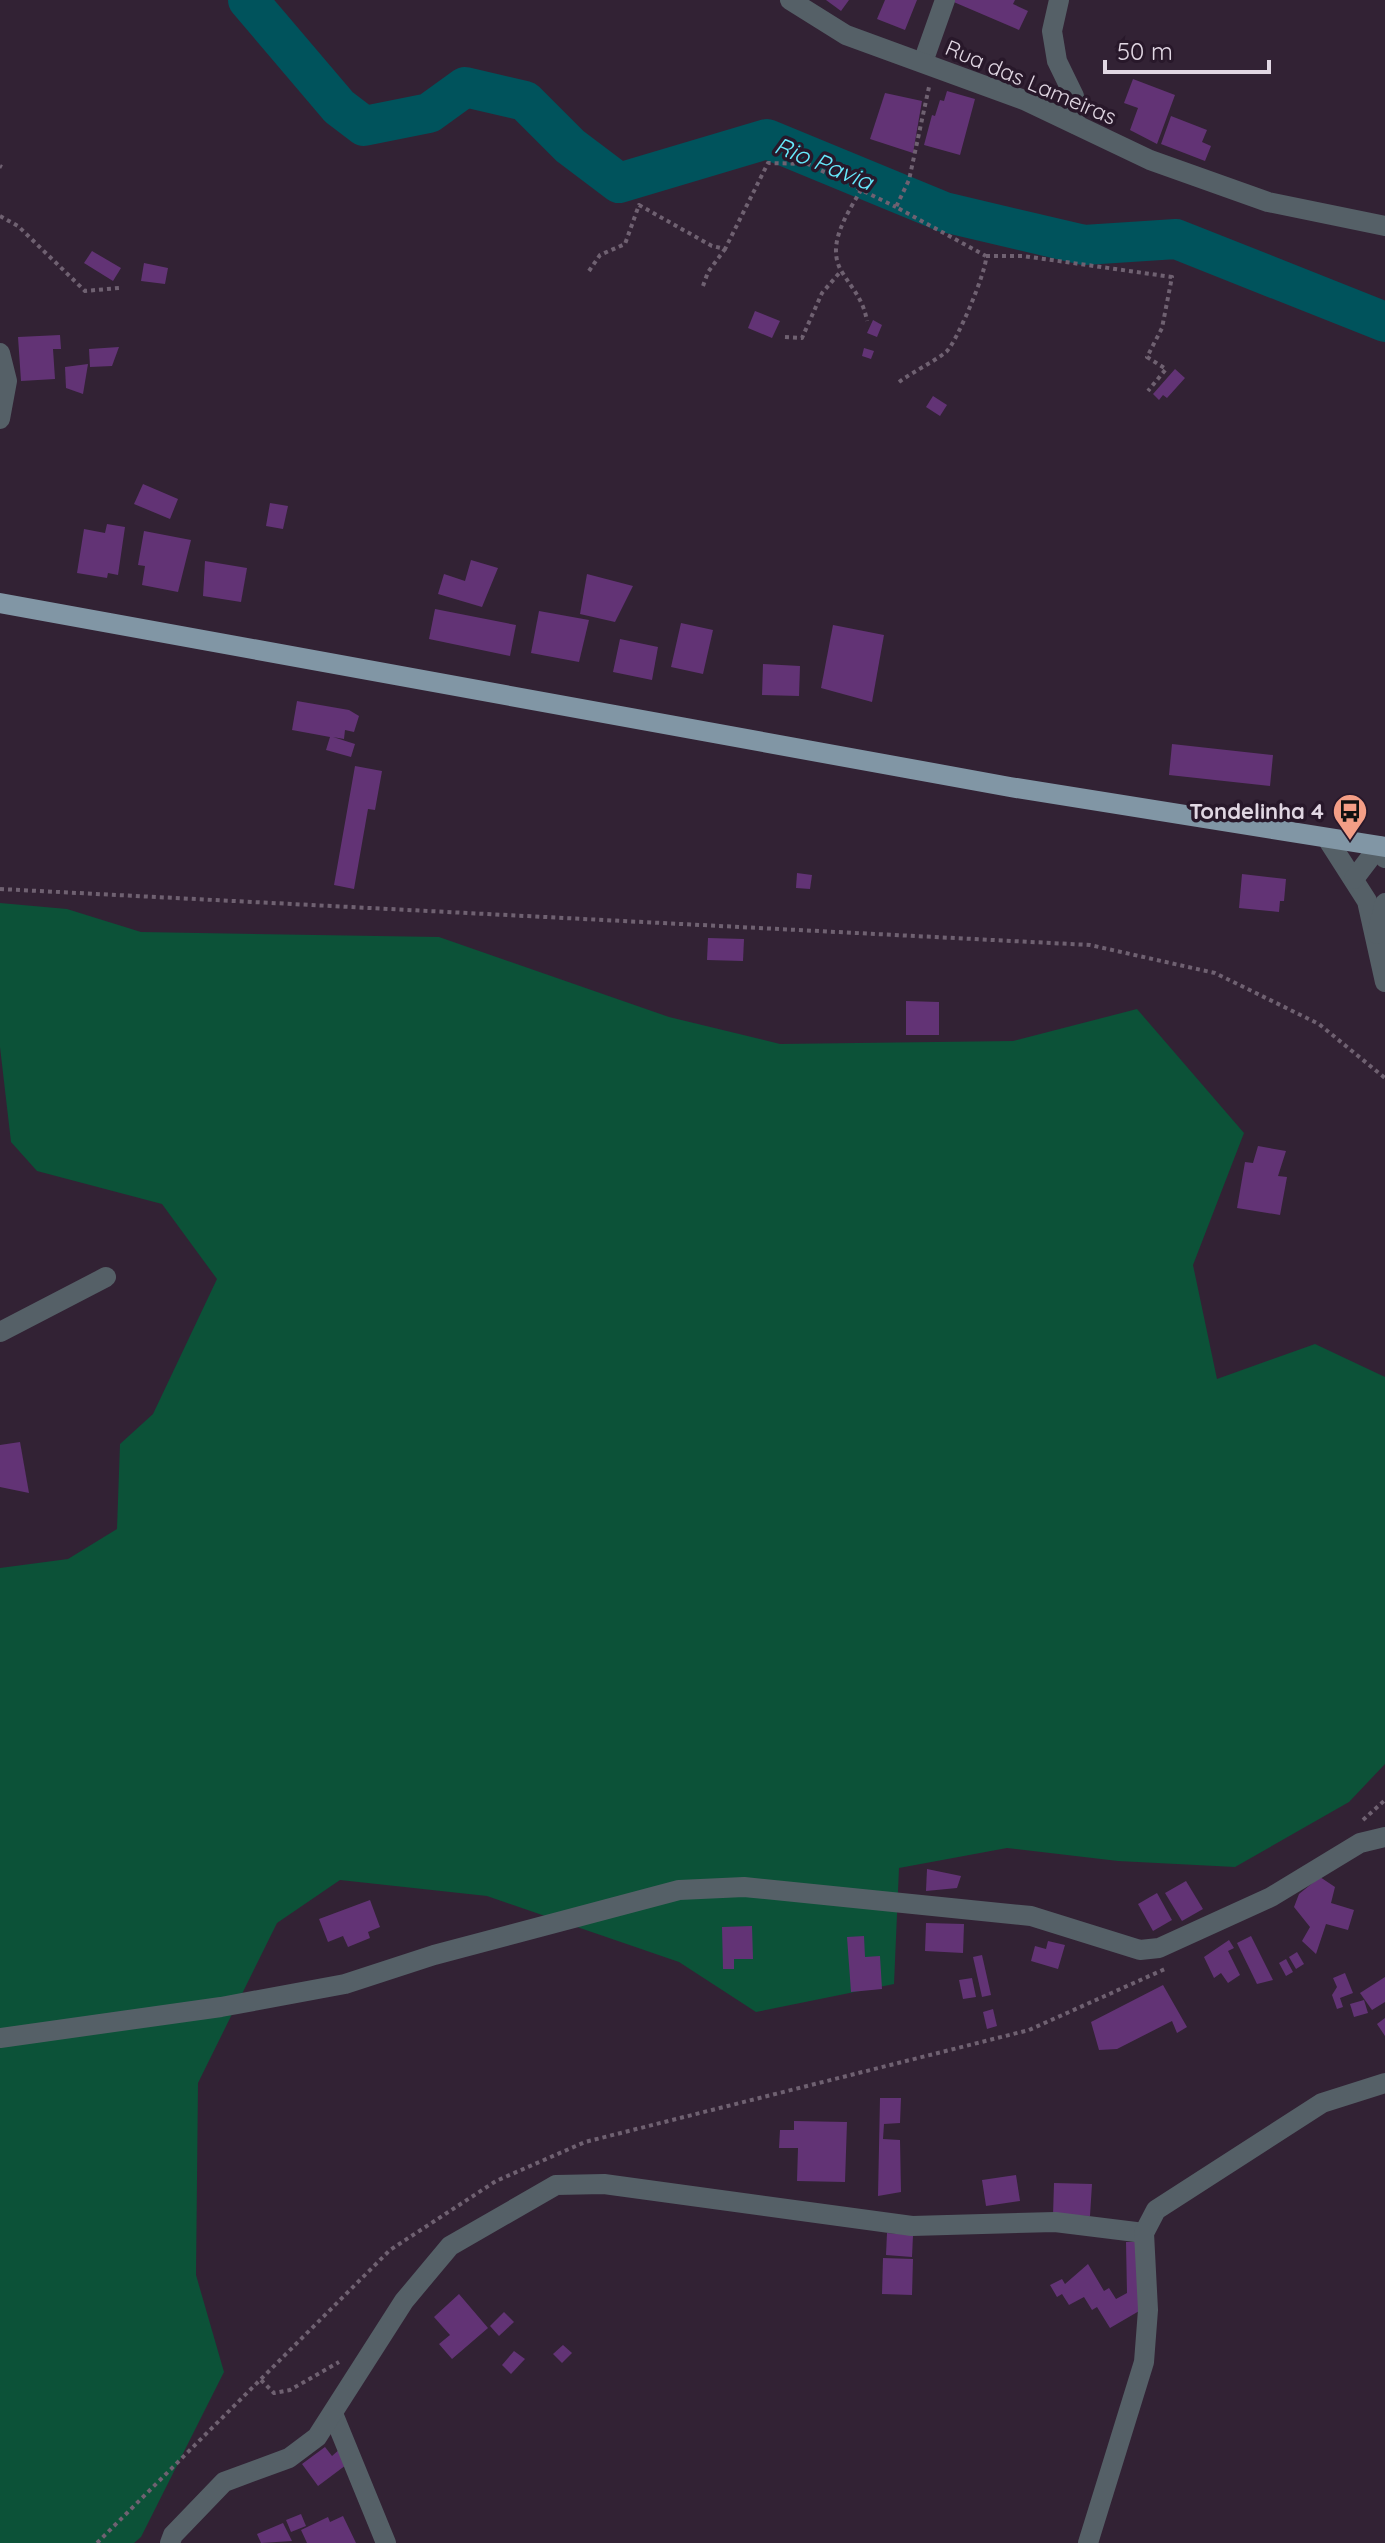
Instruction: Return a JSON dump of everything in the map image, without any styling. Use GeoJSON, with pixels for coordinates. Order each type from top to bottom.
{"type":"FeatureCollection","features":[{"type":"Feature","properties":{"kind":"main road"},"geometry":{"type":"LineString","coordinates":[[0,603],[1010,787],[1383,851]]}},
{"type":"Feature","properties":{"kind":"street","name":"Rua das Lameiras"},"geometry":{"type":"LineString","coordinates":[[790,0],[846,35],[1024,100],[1150,160],[1258,198],[1385,226]]}},
{"type":"Feature","properties":{"kind":"street"},"geometry":{"type":"LineString","coordinates":[[925,63],[945,0]]}},
{"type":"Feature","properties":{"kind":"street"},"geometry":{"type":"LineString","coordinates":[[1059,0],[1052,31],[1057,61],[1074,96],[1075,124]]}},
{"type":"Feature","properties":{"kind":"street"},"geometry":{"type":"LineString","coordinates":[[0,353],[7,381],[0,419]]}},
{"type":"Feature","properties":{"kind":"street"},"geometry":{"type":"LineString","coordinates":[[1328,840],[1367,901],[1377,934],[1385,982]]}},
{"type":"Feature","properties":{"kind":"street"},"geometry":{"type":"LineString","coordinates":[[1354,879],[1383,851]]}},
{"type":"Feature","properties":{"kind":"street"},"geometry":{"type":"LineString","coordinates":[[1377,934],[1385,903]]}},
{"type":"Feature","properties":{"kind":"street"},"geometry":{"type":"LineString","coordinates":[[0,1332],[106,1277]]}},
{"type":"Feature","properties":{"kind":"street"},"geometry":{"type":"LineString","coordinates":[[0,2038],[221,2007],[345,1984],[434,1955],[679,1890],[744,1887],[1031,1916],[1140,1950],[1159,1948],[1271,1897],[1360,1843],[1385,1837]]}},
{"type":"Feature","properties":{"kind":"street"},"geometry":{"type":"LineString","coordinates":[[1088,2543],[1144,2362],[1148,2310],[1144,2233],[1156,2210],[1322,2103],[1385,2083]]}},
{"type":"Feature","properties":{"kind":"street"},"geometry":{"type":"LineString","coordinates":[[170,2543],[173,2535],[224,2482],[289,2458],[317,2437],[334,2416],[404,2301],[450,2246],[556,2185],[604,2184],[912,2226],[1055,2222],[1144,2233]]}},
{"type":"Feature","properties":{"kind":"street"},"geometry":{"type":"LineString","coordinates":[[334,2416],[386,2543]]}},
{"type":"Feature","properties":{"kind":"path"},"geometry":{"type":"LineString","coordinates":[[896,206],[909,180],[924,122],[929,87],[925,63]]}},
{"type":"Feature","properties":{"kind":"path"},"geometry":{"type":"LineString","coordinates":[[703,286],[768,163],[808,164],[896,206],[986,256],[1023,256],[1172,277],[1162,328],[1147,357],[1166,369],[1148,391]]}},
{"type":"Feature","properties":{"kind":"path"},"geometry":{"type":"LineString","coordinates":[[861,190],[836,241],[841,271],[863,302],[867,321]]}},
{"type":"Feature","properties":{"kind":"path"},"geometry":{"type":"LineString","coordinates":[[589,271],[600,255],[625,244],[639,205],[712,246],[725,249]]}},
{"type":"Feature","properties":{"kind":"path"},"geometry":{"type":"LineString","coordinates":[[0,216],[18,226],[85,291],[98,293],[119,288]]}},
{"type":"Feature","properties":{"kind":"path"},"geometry":{"type":"LineString","coordinates":[[899,382],[954,344],[981,285],[986,256]]}},
{"type":"Feature","properties":{"kind":"path"},"geometry":{"type":"LineString","coordinates":[[785,337],[802,338],[822,293],[841,271]]}},
{"type":"Feature","properties":{"kind":"path"},"geometry":{"type":"LineString","coordinates":[[0,889],[1090,945],[1215,973],[1319,1024],[1385,1078]]}},
{"type":"Feature","properties":{"kind":"path"},"geometry":{"type":"LineString","coordinates":[[1355,1826],[1385,1800]]}},
{"type":"Feature","properties":{"kind":"path"},"geometry":{"type":"LineString","coordinates":[[97,2543],[390,2250],[496,2181],[585,2142],[1029,2030],[1170,1966]]}},
{"type":"Feature","properties":{"kind":"path"},"geometry":{"type":"LineString","coordinates":[[261,2379],[274,2393],[290,2390],[332,2364],[375,2348]]}},
{"type":"Feature","properties":{"kind":"green space"},"geometry":{"type":"Polygon","coordinates":[[[0,903],[67,909],[141,932],[439,937],[669,1017],[780,1044],[1013,1041],[1137,1009],[1244,1133],[1193,1265],[1217,1379],[1315,1344],[1385,1377],[1385,1764],[1349,1802],[1235,1867],[1118,1861],[1007,1848],[899,1868],[894,1984],[756,2012],[679,1962],[487,1896],[340,1880],[277,1923],[198,2083],[196,2275],[224,2372],[141,2537],[134,2543],[0,2543],[0,1568],[68,1559],[117,1529],[120,1444],[153,1414],[217,1279],[162,1204],[37,1171],[11,1142],[0,1047],[0,903]]]}},
{"type":"Feature","properties":{"kind":"building"},"geometry":{"type":"Polygon","coordinates":[[[826,0],[849,0],[841,11],[826,0]]]}},
{"type":"Feature","properties":{"kind":"building"},"geometry":{"type":"Polygon","coordinates":[[[885,0],[917,0],[905,30],[877,19],[885,0]]]}},
{"type":"Feature","properties":{"kind":"building"},"geometry":{"type":"Polygon","coordinates":[[[949,0],[1015,0],[1013,4],[1028,11],[1019,30],[949,0]]]}},
{"type":"Feature","properties":{"kind":"building"},"geometry":{"type":"Polygon","coordinates":[[[1133,79],[1175,95],[1157,144],[1130,130],[1138,108],[1124,103],[1133,79]]]}},
{"type":"Feature","properties":{"kind":"building"},"geometry":{"type":"Polygon","coordinates":[[[947,91],[975,99],[960,155],[924,145],[932,115],[935,116],[940,100],[944,101],[947,91]]]}},
{"type":"Feature","properties":{"kind":"building"},"geometry":{"type":"Polygon","coordinates":[[[885,93],[922,101],[913,153],[870,139],[885,93]]]}},
{"type":"Feature","properties":{"kind":"building"},"geometry":{"type":"Polygon","coordinates":[[[1171,116],[1207,130],[1202,142],[1211,146],[1205,161],[1161,144],[1171,116]]]}},
{"type":"Feature","properties":{"kind":"building"},"geometry":{"type":"Polygon","coordinates":[[[92,251],[121,268],[113,281],[84,263],[92,251]]]}},
{"type":"Feature","properties":{"kind":"building"},"geometry":{"type":"Polygon","coordinates":[[[144,263],[168,268],[165,284],[141,281],[144,263]]]}},
{"type":"Feature","properties":{"kind":"building"},"geometry":{"type":"Polygon","coordinates":[[[755,311],[780,321],[772,338],[748,328],[755,311]]]}},
{"type":"Feature","properties":{"kind":"building"},"geometry":{"type":"Polygon","coordinates":[[[873,320],[882,325],[877,337],[867,333],[873,320]]]}},
{"type":"Feature","properties":{"kind":"building"},"geometry":{"type":"Polygon","coordinates":[[[60,335],[61,349],[53,349],[55,379],[21,381],[18,337],[60,335]]]}},
{"type":"Feature","properties":{"kind":"building"},"geometry":{"type":"Polygon","coordinates":[[[119,347],[112,366],[90,367],[89,349],[119,347]]]}},
{"type":"Feature","properties":{"kind":"building"},"geometry":{"type":"Polygon","coordinates":[[[864,348],[874,351],[871,359],[862,356],[864,348]]]}},
{"type":"Feature","properties":{"kind":"building"},"geometry":{"type":"Polygon","coordinates":[[[88,364],[83,394],[66,388],[65,367],[88,364]]]}},
{"type":"Feature","properties":{"kind":"building"},"geometry":{"type":"Polygon","coordinates":[[[1175,369],[1185,378],[1167,398],[1163,395],[1159,400],[1153,394],[1175,369]]]}},
{"type":"Feature","properties":{"kind":"building"},"geometry":{"type":"Polygon","coordinates":[[[933,396],[947,405],[940,416],[926,407],[933,396]]]}},
{"type":"Feature","properties":{"kind":"building"},"geometry":{"type":"Polygon","coordinates":[[[143,484],[178,499],[170,519],[134,504],[143,484]]]}},
{"type":"Feature","properties":{"kind":"building"},"geometry":{"type":"Polygon","coordinates":[[[270,503],[288,506],[283,529],[266,526],[270,503]]]}},
{"type":"Feature","properties":{"kind":"building"},"geometry":{"type":"Polygon","coordinates":[[[107,524],[125,527],[118,575],[108,573],[107,578],[77,573],[84,529],[105,533],[107,524]]]}},
{"type":"Feature","properties":{"kind":"building"},"geometry":{"type":"Polygon","coordinates":[[[144,531],[191,540],[178,592],[142,585],[145,566],[138,565],[144,531]]]}},
{"type":"Feature","properties":{"kind":"building"},"geometry":{"type":"Polygon","coordinates":[[[471,560],[498,568],[482,607],[438,594],[444,574],[465,581],[471,560]]]}},
{"type":"Feature","properties":{"kind":"building"},"geometry":{"type":"Polygon","coordinates":[[[205,561],[247,568],[241,602],[203,596],[205,561]]]}},
{"type":"Feature","properties":{"kind":"building"},"geometry":{"type":"Polygon","coordinates":[[[587,574],[633,586],[615,622],[580,614],[587,574]]]}},
{"type":"Feature","properties":{"kind":"building"},"geometry":{"type":"Polygon","coordinates":[[[435,609],[516,625],[510,656],[429,639],[435,609]]]}},
{"type":"Feature","properties":{"kind":"building"},"geometry":{"type":"Polygon","coordinates":[[[539,611],[589,620],[579,662],[531,653],[539,611]]]}},
{"type":"Feature","properties":{"kind":"building"},"geometry":{"type":"Polygon","coordinates":[[[681,623],[713,630],[703,674],[671,667],[681,623]]]}},
{"type":"Feature","properties":{"kind":"building"},"geometry":{"type":"Polygon","coordinates":[[[833,625],[884,635],[872,702],[821,688],[833,625]]]}},
{"type":"Feature","properties":{"kind":"building"},"geometry":{"type":"Polygon","coordinates":[[[620,639],[658,647],[652,680],[613,672],[620,639]]]}},
{"type":"Feature","properties":{"kind":"building"},"geometry":{"type":"Polygon","coordinates":[[[763,664],[800,666],[799,696],[762,695],[763,664]]]}},
{"type":"Feature","properties":{"kind":"building"},"geometry":{"type":"Polygon","coordinates":[[[297,701],[349,710],[359,716],[354,732],[345,730],[344,739],[333,737],[355,744],[351,757],[326,750],[330,737],[292,730],[297,701]]]}},
{"type":"Feature","properties":{"kind":"building"},"geometry":{"type":"Polygon","coordinates":[[[1172,744],[1273,755],[1270,786],[1169,775],[1172,744]]]}},
{"type":"Feature","properties":{"kind":"building"},"geometry":{"type":"Polygon","coordinates":[[[355,766],[382,771],[375,810],[368,809],[354,889],[334,885],[355,766]]]}},
{"type":"Feature","properties":{"kind":"building"},"geometry":{"type":"Polygon","coordinates":[[[797,873],[812,875],[810,889],[796,888],[797,873]]]}},
{"type":"Feature","properties":{"kind":"building"},"geometry":{"type":"Polygon","coordinates":[[[1242,874],[1286,879],[1284,901],[1280,901],[1279,912],[1239,908],[1242,874]]]}},
{"type":"Feature","properties":{"kind":"building"},"geometry":{"type":"Polygon","coordinates":[[[708,938],[744,939],[743,961],[707,960],[708,938]]]}},
{"type":"Feature","properties":{"kind":"building"},"geometry":{"type":"Polygon","coordinates":[[[906,1001],[939,1002],[939,1035],[906,1035],[906,1001]]]}},
{"type":"Feature","properties":{"kind":"building"},"geometry":{"type":"Polygon","coordinates":[[[1258,1146],[1286,1151],[1278,1176],[1287,1177],[1280,1215],[1237,1208],[1245,1162],[1253,1163],[1258,1146]]]}},
{"type":"Feature","properties":{"kind":"building"},"geometry":{"type":"Polygon","coordinates":[[[20,1442],[29,1493],[0,1487],[0,1445],[20,1442]]]}},
{"type":"Feature","properties":{"kind":"building"},"geometry":{"type":"Polygon","coordinates":[[[927,1869],[961,1876],[957,1888],[926,1891],[927,1869]]]}},
{"type":"Feature","properties":{"kind":"building"},"geometry":{"type":"Polygon","coordinates":[[[1320,1877],[1335,1887],[1331,1903],[1354,1910],[1348,1930],[1326,1924],[1316,1954],[1302,1941],[1310,1927],[1294,1907],[1299,1894],[1320,1877]]]}},
{"type":"Feature","properties":{"kind":"building"},"geometry":{"type":"Polygon","coordinates":[[[1186,1881],[1203,1909],[1182,1921],[1165,1893],[1186,1881]]]}},
{"type":"Feature","properties":{"kind":"building"},"geometry":{"type":"Polygon","coordinates":[[[1157,1893],[1172,1920],[1153,1931],[1138,1904],[1157,1893]]]}},
{"type":"Feature","properties":{"kind":"building"},"geometry":{"type":"Polygon","coordinates":[[[370,1900],[380,1927],[368,1932],[370,1938],[348,1947],[343,1936],[328,1942],[319,1919],[370,1900]]]}},
{"type":"Feature","properties":{"kind":"building"},"geometry":{"type":"Polygon","coordinates":[[[926,1923],[964,1924],[963,1953],[925,1951],[926,1923]]]}},
{"type":"Feature","properties":{"kind":"building"},"geometry":{"type":"Polygon","coordinates":[[[752,1926],[753,1959],[734,1959],[734,1969],[723,1969],[722,1927],[752,1926]]]}},
{"type":"Feature","properties":{"kind":"building"},"geometry":{"type":"Polygon","coordinates":[[[864,1936],[865,1957],[880,1956],[882,1989],[851,1992],[847,1937],[864,1936]]]}},
{"type":"Feature","properties":{"kind":"building"},"geometry":{"type":"Polygon","coordinates":[[[1251,1936],[1273,1980],[1257,1984],[1237,1943],[1251,1936]]]}},
{"type":"Feature","properties":{"kind":"building"},"geometry":{"type":"Polygon","coordinates":[[[1229,1940],[1234,1948],[1228,1951],[1240,1975],[1228,1983],[1221,1973],[1214,1978],[1204,1957],[1229,1940]]]}},
{"type":"Feature","properties":{"kind":"building"},"geometry":{"type":"Polygon","coordinates":[[[1048,1941],[1065,1945],[1058,1969],[1031,1961],[1035,1946],[1046,1949],[1048,1941]]]}},
{"type":"Feature","properties":{"kind":"building"},"geometry":{"type":"Polygon","coordinates":[[[1297,1952],[1304,1964],[1296,1969],[1289,1957],[1297,1952]]]}},
{"type":"Feature","properties":{"kind":"building"},"geometry":{"type":"Polygon","coordinates":[[[982,1955],[991,1995],[982,1997],[973,1957],[982,1955]]]}},
{"type":"Feature","properties":{"kind":"building"},"geometry":{"type":"Polygon","coordinates":[[[1286,1959],[1293,1972],[1286,1976],[1279,1963],[1286,1959]]]}},
{"type":"Feature","properties":{"kind":"building"},"geometry":{"type":"Polygon","coordinates":[[[1345,1973],[1353,1993],[1340,1998],[1343,2007],[1337,2009],[1332,1995],[1337,1987],[1333,1978],[1345,1973]]]}},
{"type":"Feature","properties":{"kind":"building"},"geometry":{"type":"Polygon","coordinates":[[[1385,1977],[1385,2002],[1372,2010],[1360,1993],[1385,1977]]]}},
{"type":"Feature","properties":{"kind":"building"},"geometry":{"type":"Polygon","coordinates":[[[972,1978],[976,1997],[963,1999],[959,1980],[972,1978]]]}},
{"type":"Feature","properties":{"kind":"building"},"geometry":{"type":"Polygon","coordinates":[[[1163,1985],[1187,2027],[1177,2033],[1172,2021],[1117,2049],[1099,2050],[1091,2022],[1163,1985]]]}},
{"type":"Feature","properties":{"kind":"building"},"geometry":{"type":"Polygon","coordinates":[[[1364,2000],[1368,2013],[1354,2017],[1350,2004],[1364,2000]]]}},
{"type":"Feature","properties":{"kind":"building"},"geometry":{"type":"Polygon","coordinates":[[[993,2009],[997,2026],[987,2029],[983,2012],[993,2009]]]}},
{"type":"Feature","properties":{"kind":"building"},"geometry":{"type":"Polygon","coordinates":[[[1385,2018],[1385,2036],[1377,2024],[1385,2018]]]}},
{"type":"Feature","properties":{"kind":"building"},"geometry":{"type":"Polygon","coordinates":[[[880,2098],[901,2098],[900,2123],[884,2124],[883,2139],[900,2140],[901,2192],[878,2196],[880,2098]]]}},
{"type":"Feature","properties":{"kind":"building"},"geometry":{"type":"Polygon","coordinates":[[[794,2121],[847,2122],[845,2182],[797,2181],[798,2148],[779,2148],[780,2130],[794,2130],[794,2121]]]}},
{"type":"Feature","properties":{"kind":"building"},"geometry":{"type":"Polygon","coordinates":[[[1016,2175],[1020,2201],[986,2206],[982,2180],[1016,2175]]]}},
{"type":"Feature","properties":{"kind":"building"},"geometry":{"type":"Polygon","coordinates":[[[1054,2183],[1092,2184],[1090,2216],[1053,2215],[1054,2183]]]}},
{"type":"Feature","properties":{"kind":"building"},"geometry":{"type":"Polygon","coordinates":[[[887,2233],[913,2235],[912,2257],[886,2255],[887,2233]]]}},
{"type":"Feature","properties":{"kind":"building"},"geometry":{"type":"Polygon","coordinates":[[[1126,2242],[1144,2242],[1146,2307],[1110,2328],[1097,2307],[1092,2310],[1084,2297],[1069,2305],[1062,2294],[1057,2297],[1050,2285],[1062,2279],[1065,2284],[1088,2264],[1104,2291],[1109,2288],[1116,2299],[1127,2293],[1126,2242]]]}},
{"type":"Feature","properties":{"kind":"building"},"geometry":{"type":"Polygon","coordinates":[[[883,2258],[913,2259],[912,2295],[882,2294],[883,2258]]]}},
{"type":"Feature","properties":{"kind":"building"},"geometry":{"type":"Polygon","coordinates":[[[459,2294],[488,2328],[452,2359],[439,2344],[450,2335],[434,2317],[459,2294]]]}},
{"type":"Feature","properties":{"kind":"building"},"geometry":{"type":"Polygon","coordinates":[[[504,2312],[514,2322],[499,2336],[490,2326],[504,2312]]]}},
{"type":"Feature","properties":{"kind":"building"},"geometry":{"type":"Polygon","coordinates":[[[563,2345],[572,2353],[562,2363],[553,2354],[563,2345]]]}},
{"type":"Feature","properties":{"kind":"building"},"geometry":{"type":"Polygon","coordinates":[[[514,2351],[525,2359],[511,2374],[502,2365],[514,2351]]]}},
{"type":"Feature","properties":{"kind":"building"},"geometry":{"type":"Polygon","coordinates":[[[325,2447],[332,2456],[340,2449],[350,2462],[318,2486],[302,2464],[325,2447]]]}},
{"type":"Feature","properties":{"kind":"building"},"geometry":{"type":"Polygon","coordinates":[[[301,2514],[306,2526],[291,2532],[286,2520],[301,2514]]]}},
{"type":"Feature","properties":{"kind":"building"},"geometry":{"type":"Polygon","coordinates":[[[343,2516],[356,2543],[307,2543],[301,2530],[328,2517],[330,2522],[343,2516]]]}},
{"type":"Feature","properties":{"kind":"building"},"geometry":{"type":"Polygon","coordinates":[[[283,2523],[292,2541],[261,2543],[257,2534],[283,2523]]]}},
{"type":"Feature","properties":{"kind":"waterway","name":"Rio Pavia"},"geometry":{"type":"LineString","coordinates":[[248,0],[339,107],[364,126],[429,113],[465,87],[525,101],[570,146],[619,183],[767,139],[944,212],[1084,245],[1176,239],[1385,322]]}},
{"type":"Feature","properties":{"kind":"place","name":"Tondelinha 4"},"geometry":{"type":"Point","coordinates":[1350,842]}}]}
